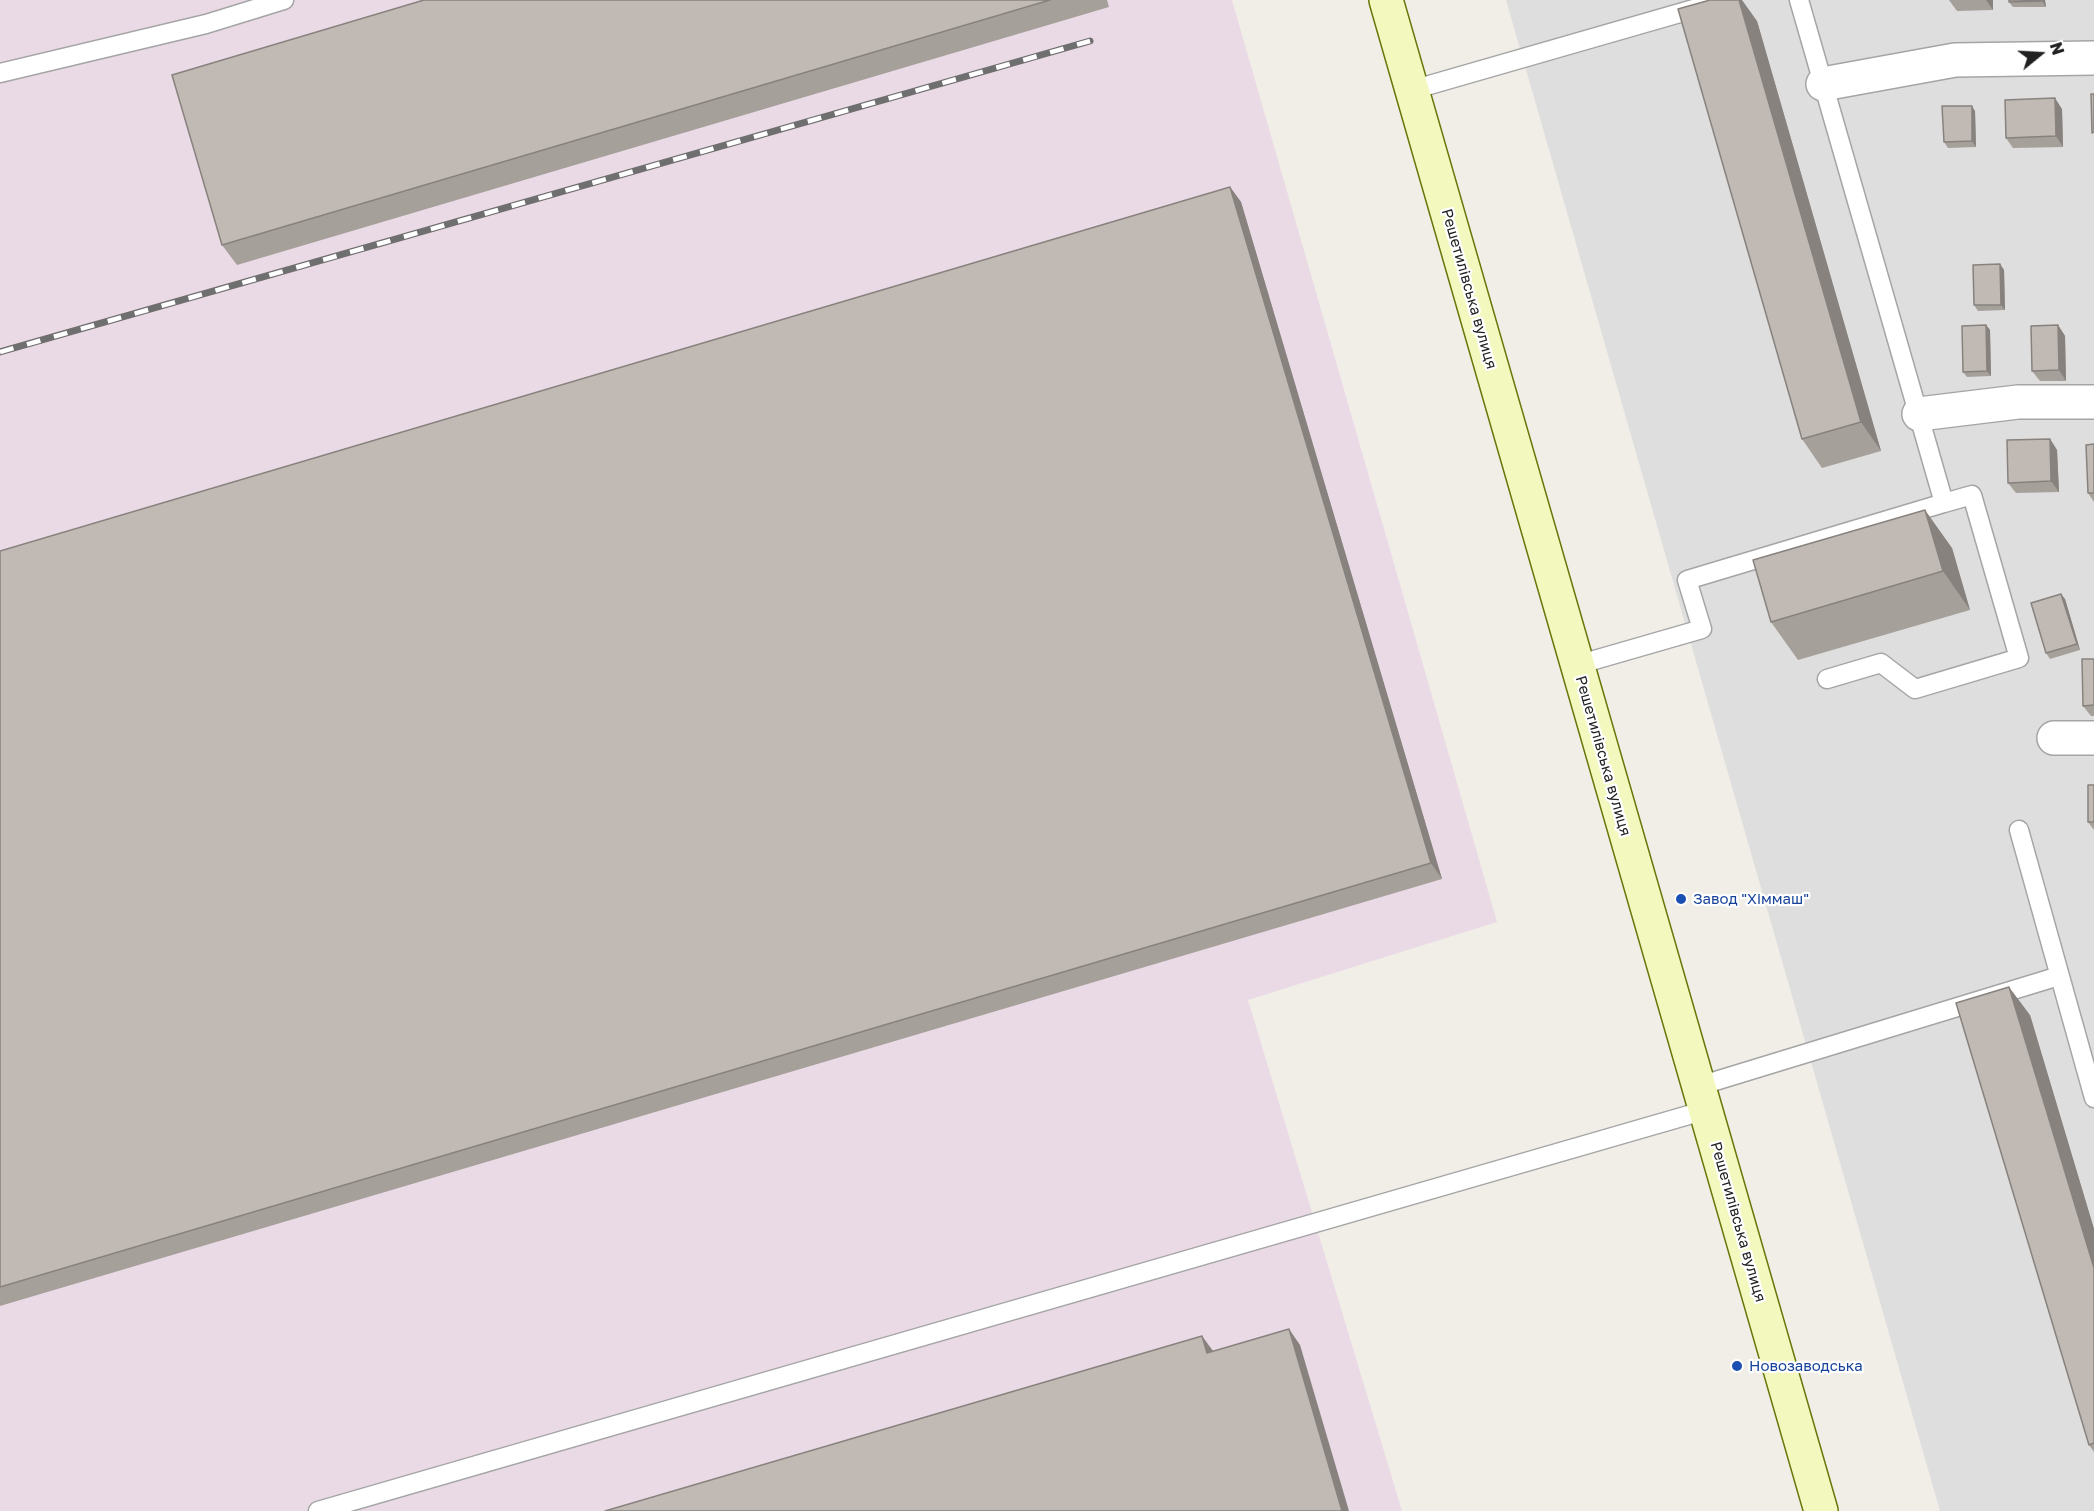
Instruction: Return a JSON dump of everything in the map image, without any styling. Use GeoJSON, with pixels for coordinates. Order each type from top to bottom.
{"type":"FeatureCollection","features":[{"type":"Feature","properties":{"kind":"street","name":"Решетилівська вулиця"},"geometry":{"type":"LineString","coordinates":[[1386,0],[1821,1511]]}},
{"type":"Feature","properties":{"kind":"street"},"geometry":{"type":"LineString","coordinates":[[1823,84],[1955,60],[2094,58]]}},
{"type":"Feature","properties":{"kind":"street"},"geometry":{"type":"LineString","coordinates":[[1919,414],[2018,402],[2094,402]]}},
{"type":"Feature","properties":{"kind":"street"},"geometry":{"type":"LineString","coordinates":[[2054,738],[2094,738]]}},
{"type":"Feature","properties":{"kind":"lane"},"geometry":{"type":"LineString","coordinates":[[0,73],[206,24],[284,0]]}},
{"type":"Feature","properties":{"kind":"lane"},"geometry":{"type":"LineString","coordinates":[[1412,90],[1725,0]]}},
{"type":"Feature","properties":{"kind":"lane"},"geometry":{"type":"LineString","coordinates":[[1799,0],[1944,503]]}},
{"type":"Feature","properties":{"kind":"lane"},"geometry":{"type":"LineString","coordinates":[[1577,665],[1702,629],[1687,580],[1972,495],[2019,658],[1915,689],[1881,663],[1827,679]]}},
{"type":"Feature","properties":{"kind":"lane"},"geometry":{"type":"LineString","coordinates":[[2019,830],[2094,1098]]}},
{"type":"Feature","properties":{"kind":"lane"},"geometry":{"type":"LineString","coordinates":[[318,1511],[1702,1098],[2059,976]]}},
{"type":"Feature","properties":{"kind":"shaded area"},"geometry":{"type":"Polygon","coordinates":[[[0,0],[1232,0],[1497,922],[1248,1000],[1402,1511],[0,1511],[0,0]]]}},
{"type":"Feature","properties":{"kind":"shaded area"},"geometry":{"type":"Polygon","coordinates":[[[1506,0],[2094,0],[2094,1511],[1940,1511],[1506,0]]]}},
{"type":"Feature","properties":{"kind":"building"},"geometry":{"type":"Polygon","coordinates":[[[424,0],[1050,0],[222,245],[172,75],[424,0]]]}},
{"type":"Feature","properties":{"kind":"building"},"geometry":{"type":"Polygon","coordinates":[[[1710,0],[1739,0],[1861,422],[1802,439],[1678,9],[1710,0]]]}},
{"type":"Feature","properties":{"kind":"building"},"geometry":{"type":"Polygon","coordinates":[[[2009,0],[2042,0],[2042,1],[2009,2],[2009,0]]]}},
{"type":"Feature","properties":{"kind":"building"},"geometry":{"type":"Polygon","coordinates":[[[2091,94],[2094,94],[2094,132],[2092,133],[2091,94]]]}},
{"type":"Feature","properties":{"kind":"building"},"geometry":{"type":"Polygon","coordinates":[[[2055,98],[2056,136],[2006,138],[2005,100],[2055,98]]]}},
{"type":"Feature","properties":{"kind":"building"},"geometry":{"type":"Polygon","coordinates":[[[1942,106],[1972,106],[1972,141],[1944,142],[1942,106]]]}},
{"type":"Feature","properties":{"kind":"building"},"geometry":{"type":"Polygon","coordinates":[[[1230,187],[1431,863],[0,1287],[0,551],[1230,187]]]}},
{"type":"Feature","properties":{"kind":"building"},"geometry":{"type":"Polygon","coordinates":[[[2000,264],[2001,305],[1974,305],[1973,265],[2000,264]]]}},
{"type":"Feature","properties":{"kind":"building"},"geometry":{"type":"Polygon","coordinates":[[[1986,325],[1987,371],[1963,372],[1962,326],[1986,325]]]}},
{"type":"Feature","properties":{"kind":"building"},"geometry":{"type":"Polygon","coordinates":[[[2058,325],[2059,370],[2032,371],[2031,326],[2058,325]]]}},
{"type":"Feature","properties":{"kind":"building"},"geometry":{"type":"Polygon","coordinates":[[[2050,439],[2051,481],[2008,483],[2007,440],[2050,439]]]}},
{"type":"Feature","properties":{"kind":"building"},"geometry":{"type":"Polygon","coordinates":[[[2094,444],[2094,493],[2088,493],[2086,445],[2094,444]]]}},
{"type":"Feature","properties":{"kind":"building"},"geometry":{"type":"Polygon","coordinates":[[[1925,510],[1943,571],[1771,622],[1753,560],[1925,510]]]}},
{"type":"Feature","properties":{"kind":"building"},"geometry":{"type":"Polygon","coordinates":[[[2061,594],[2077,644],[2046,653],[2031,603],[2061,594]]]}},
{"type":"Feature","properties":{"kind":"building"},"geometry":{"type":"Polygon","coordinates":[[[2082,659],[2094,659],[2094,705],[2083,706],[2082,659]]]}},
{"type":"Feature","properties":{"kind":"building"},"geometry":{"type":"Polygon","coordinates":[[[2088,785],[2094,785],[2094,822],[2088,822],[2088,785]]]}},
{"type":"Feature","properties":{"kind":"building"},"geometry":{"type":"Polygon","coordinates":[[[2009,987],[2094,1268],[2094,1443],[2089,1445],[1956,1003],[2009,987]]]}},
{"type":"Feature","properties":{"kind":"building"},"geometry":{"type":"Polygon","coordinates":[[[1289,1329],[1342,1511],[605,1511],[1202,1336],[1207,1353],[1289,1329]]]}},
{"type":"Feature","properties":{"kind":"railway"},"geometry":{"type":"LineString","coordinates":[[0,352],[1090,41]]}},
{"type":"Feature","properties":{"kind":"place","name":"Завод \"Хіммаш\""},"geometry":{"type":"Point","coordinates":[1681,899]}},
{"type":"Feature","properties":{"kind":"place","name":"Новозаводська"},"geometry":{"type":"Point","coordinates":[1737,1366]}}]}
